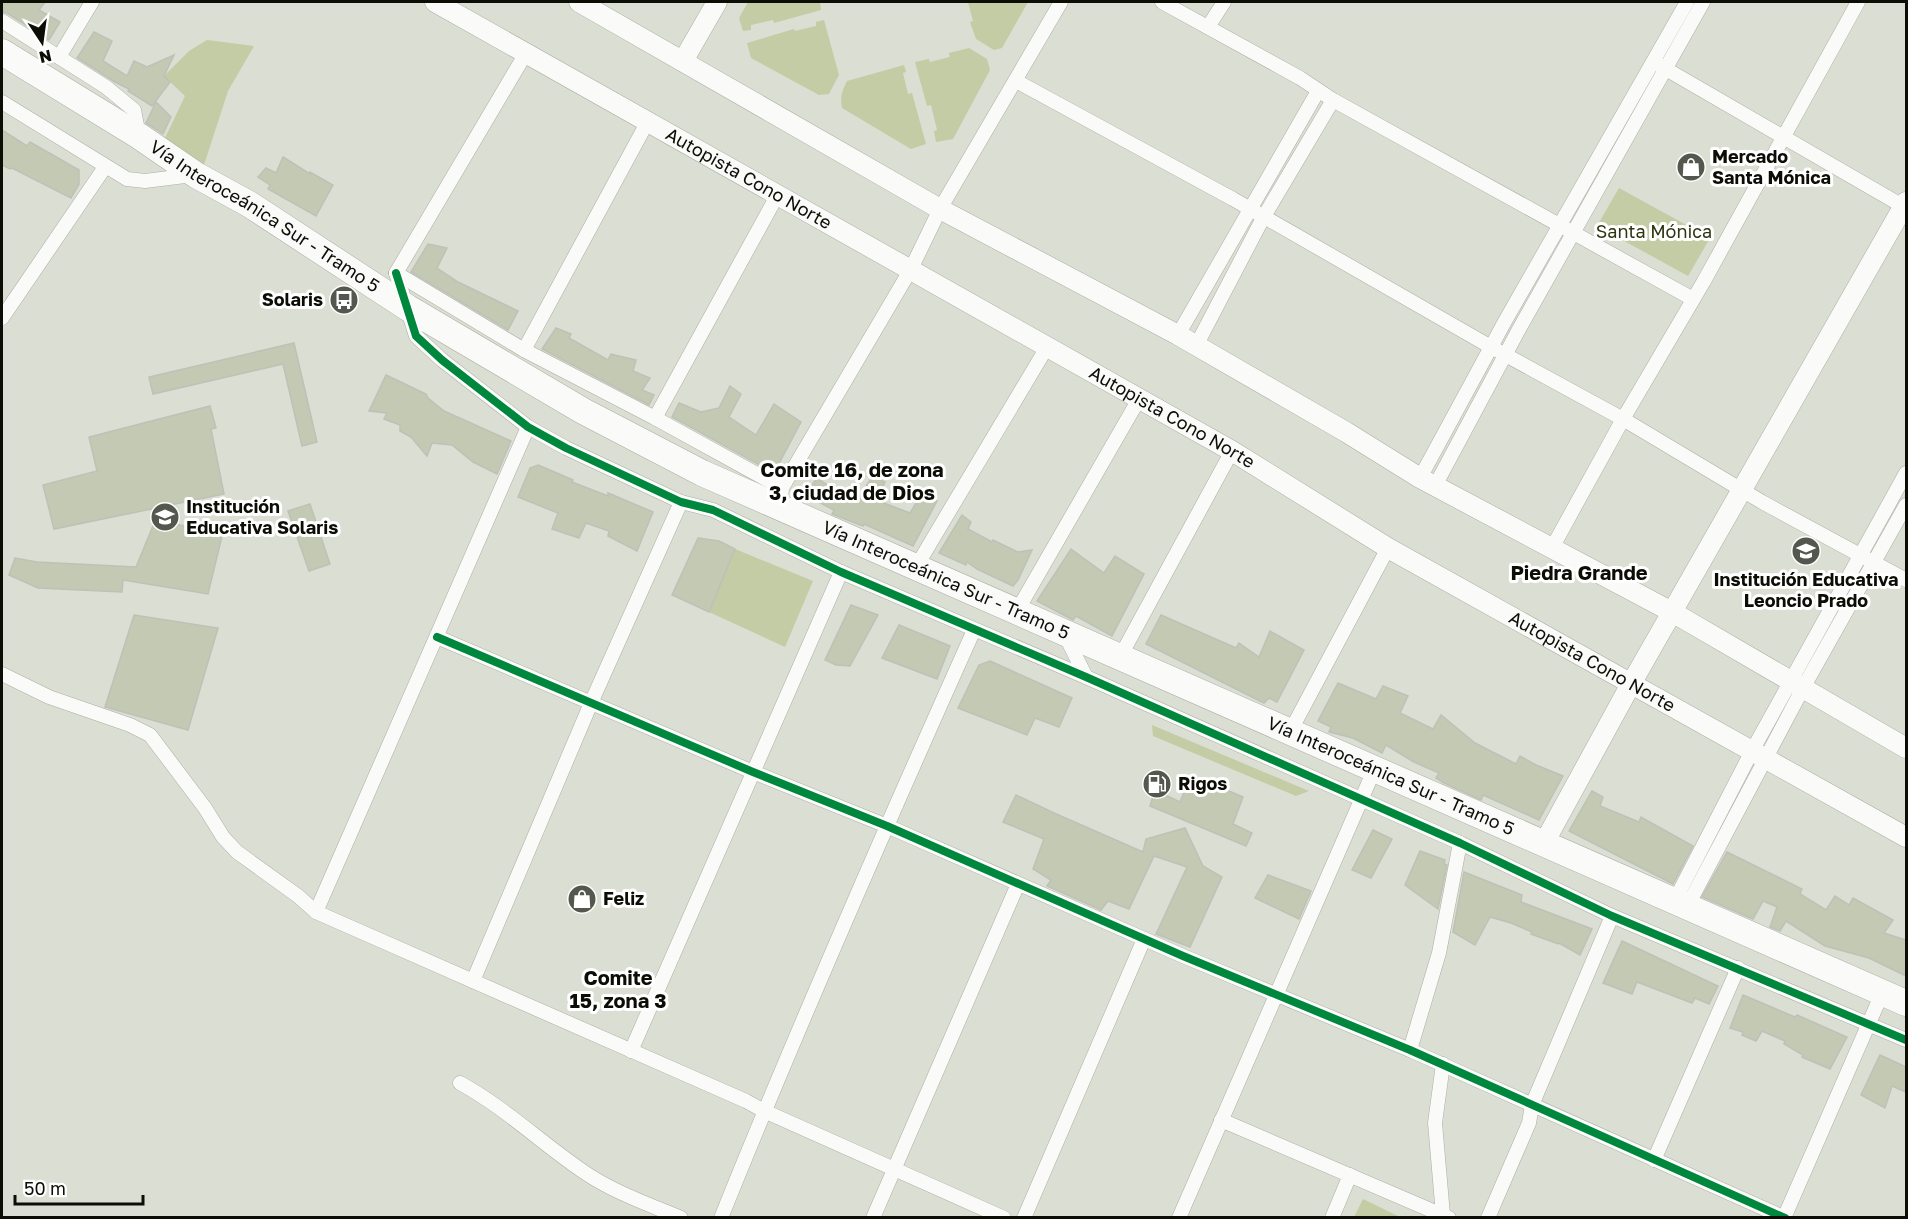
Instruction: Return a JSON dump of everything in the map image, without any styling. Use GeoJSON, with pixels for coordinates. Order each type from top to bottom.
{"type":"FeatureCollection","features":[{"type":"Feature","properties":{"kind":"highway","name":"Vía Interoceánica Sur - Tramo 5"},"geometry":{"type":"LineString","coordinates":[[2,52],[139,136],[196,175],[249,204],[408,308],[573,406],[702,474],[781,498],[916,567],[1906,1003]]}},
{"type":"Feature","properties":{"kind":"main road","name":"Autopista Cono Norte"},"geometry":{"type":"LineString","coordinates":[[435,2],[1232,451],[1388,548],[1906,837]]}},
{"type":"Feature","properties":{"kind":"main road"},"geometry":{"type":"LineString","coordinates":[[579,2],[940,209],[1178,335],[1428,482],[1672,612],[1906,748]]}},
{"type":"Feature","properties":{"kind":"main road"},"geometry":{"type":"LineString","coordinates":[[683,61],[717,2]]}},
{"type":"Feature","properties":{"kind":"main road"},"geometry":{"type":"LineString","coordinates":[[1544,843],[1631,684],[1906,205]]}},
{"type":"Feature","properties":{"kind":"street"},"geometry":{"type":"LineString","coordinates":[[59,57],[92,2]]}},
{"type":"Feature","properties":{"kind":"street"},"geometry":{"type":"LineString","coordinates":[[396,273],[524,350],[655,418],[781,498],[911,269],[940,209],[1061,2]]}},
{"type":"Feature","properties":{"kind":"street"},"geometry":{"type":"LineString","coordinates":[[1162,2],[1300,78],[1333,100],[1693,299]]}},
{"type":"Feature","properties":{"kind":"street"},"geometry":{"type":"LineString","coordinates":[[1208,27],[1224,2]]}},
{"type":"Feature","properties":{"kind":"street"},"geometry":{"type":"LineString","coordinates":[[1428,482],[1491,347],[1687,2]]}},
{"type":"Feature","properties":{"kind":"street"},"geometry":{"type":"LineString","coordinates":[[1428,482],[1505,354],[1704,2]]}},
{"type":"Feature","properties":{"kind":"street"},"geometry":{"type":"LineString","coordinates":[[1552,548],[1858,2]]}},
{"type":"Feature","properties":{"kind":"street"},"geometry":{"type":"LineString","coordinates":[[2,21],[106,87],[134,110],[139,136]]}},
{"type":"Feature","properties":{"kind":"street"},"geometry":{"type":"LineString","coordinates":[[526,53],[396,273],[416,336],[442,360],[528,427],[566,448],[681,502],[713,510],[841,572],[1086,677],[1460,843],[1612,916],[1906,1040]]}},
{"type":"Feature","properties":{"kind":"street"},"geometry":{"type":"LineString","coordinates":[[1652,61],[1906,205]]}},
{"type":"Feature","properties":{"kind":"street"},"geometry":{"type":"LineString","coordinates":[[1016,81],[1623,419],[1742,490],[1906,580]]}},
{"type":"Feature","properties":{"kind":"street"},"geometry":{"type":"LineString","coordinates":[[1178,335],[1318,91]]}},
{"type":"Feature","properties":{"kind":"street"},"geometry":{"type":"LineString","coordinates":[[1196,346],[1263,218],[1333,100]]}},
{"type":"Feature","properties":{"kind":"street"},"geometry":{"type":"LineString","coordinates":[[2,102],[127,179],[145,181],[196,175]]}},
{"type":"Feature","properties":{"kind":"street"},"geometry":{"type":"LineString","coordinates":[[524,350],[648,121]]}},
{"type":"Feature","properties":{"kind":"street"},"geometry":{"type":"LineString","coordinates":[[2,318],[105,167]]}},
{"type":"Feature","properties":{"kind":"street"},"geometry":{"type":"LineString","coordinates":[[655,418],[778,194]]}},
{"type":"Feature","properties":{"kind":"street"},"geometry":{"type":"LineString","coordinates":[[916,567],[1047,347]]}},
{"type":"Feature","properties":{"kind":"street"},"geometry":{"type":"LineString","coordinates":[[1017,612],[1139,399]]}},
{"type":"Feature","properties":{"kind":"street"},"geometry":{"type":"LineString","coordinates":[[316,912],[528,427]]}},
{"type":"Feature","properties":{"kind":"street"},"geometry":{"type":"LineString","coordinates":[[1120,657],[1232,451]]}},
{"type":"Feature","properties":{"kind":"street"},"geometry":{"type":"LineString","coordinates":[[1681,902],[1797,685],[1860,554],[1906,473]]}},
{"type":"Feature","properties":{"kind":"street"},"geometry":{"type":"LineString","coordinates":[[473,981],[591,703],[681,502]]}},
{"type":"Feature","properties":{"kind":"street"},"geometry":{"type":"LineString","coordinates":[[1797,685],[1874,562],[1906,505]]}},
{"type":"Feature","properties":{"kind":"street"},"geometry":{"type":"LineString","coordinates":[[1290,732],[1388,548]]}},
{"type":"Feature","properties":{"kind":"street"},"geometry":{"type":"LineString","coordinates":[[631,1051],[841,572]]}},
{"type":"Feature","properties":{"kind":"street"},"geometry":{"type":"LineString","coordinates":[[722,1218],[764,1111],[886,826],[974,630]]}},
{"type":"Feature","properties":{"kind":"street"},"geometry":{"type":"LineString","coordinates":[[1064,633],[1086,677]]}},
{"type":"Feature","properties":{"kind":"street"},"geometry":{"type":"LineString","coordinates":[[437,637],[1410,1050],[1784,1218],[1883,991]]}},
{"type":"Feature","properties":{"kind":"street"},"geometry":{"type":"LineString","coordinates":[[2,674],[49,697],[130,725],[150,735],[205,808],[223,837],[237,852],[298,896],[316,912],[746,1101],[893,1170],[1004,1218]]}},
{"type":"Feature","properties":{"kind":"street"},"geometry":{"type":"LineString","coordinates":[[1179,1218],[1375,768]]}},
{"type":"Feature","properties":{"kind":"street"},"geometry":{"type":"LineString","coordinates":[[1410,1050],[1439,952],[1460,843]]}},
{"type":"Feature","properties":{"kind":"street"},"geometry":{"type":"LineString","coordinates":[[873,1218],[1018,884]]}},
{"type":"Feature","properties":{"kind":"street"},"geometry":{"type":"LineString","coordinates":[[1488,1218],[1528,1123],[1532,1105],[1612,916]]}},
{"type":"Feature","properties":{"kind":"street"},"geometry":{"type":"LineString","coordinates":[[1024,1218],[1144,939]]}},
{"type":"Feature","properties":{"kind":"street"},"geometry":{"type":"LineString","coordinates":[[1654,1160],[1738,968]]}},
{"type":"Feature","properties":{"kind":"street"},"geometry":{"type":"LineString","coordinates":[[1221,1120],[1446,1216],[1435,1123],[1443,1065]]}},
{"type":"Feature","properties":{"kind":"street"},"geometry":{"type":"LineString","coordinates":[[460,1083],[519,1121],[586,1174],[618,1191],[681,1218]]}},
{"type":"Feature","properties":{"kind":"street"},"geometry":{"type":"LineString","coordinates":[[1332,1218],[1350,1175]]}},
{"type":"Feature","properties":{"kind":"green space"},"geometry":{"type":"Polygon","coordinates":[[[748,2],[820,2],[821,10],[774,23],[773,20],[751,25],[751,30],[743,31],[739,18],[748,2]]]}},
{"type":"Feature","properties":{"kind":"green space"},"geometry":{"type":"Polygon","coordinates":[[[968,2],[1028,2],[1002,48],[994,50],[976,39],[970,22],[973,21],[968,2]]]}},
{"type":"Feature","properties":{"kind":"green space"},"geometry":{"type":"Polygon","coordinates":[[[824,20],[839,75],[829,94],[819,95],[751,58],[747,43],[794,29],[795,31],[816,26],[816,22],[824,20]]]}},
{"type":"Feature","properties":{"kind":"green space"},"geometry":{"type":"Polygon","coordinates":[[[207,40],[254,46],[228,91],[203,168],[165,138],[185,96],[164,76],[189,51],[207,40]]]}},
{"type":"Feature","properties":{"kind":"green space"},"geometry":{"type":"Polygon","coordinates":[[[969,48],[987,59],[990,70],[953,139],[936,142],[934,131],[937,130],[931,105],[927,106],[915,62],[929,59],[930,62],[950,57],[949,53],[969,48]]]}},
{"type":"Feature","properties":{"kind":"green space"},"geometry":{"type":"Polygon","coordinates":[[[904,65],[906,72],[903,73],[908,94],[912,93],[926,144],[911,149],[842,108],[841,104],[847,81],[904,65]]]}},
{"type":"Feature","properties":{"kind":"green space","name":"Santa Mónica"},"geometry":{"type":"Polygon","coordinates":[[[1619,188],[1710,238],[1688,276],[1597,226],[1619,188]]]}},
{"type":"Feature","properties":{"kind":"green space"},"geometry":{"type":"Polygon","coordinates":[[[735,549],[813,581],[785,647],[709,612],[735,549]]]}},
{"type":"Feature","properties":{"kind":"green space"},"geometry":{"type":"Polygon","coordinates":[[[1152,725],[1309,791],[1296,796],[1153,736],[1152,725]]]}},
{"type":"Feature","properties":{"kind":"green space"},"geometry":{"type":"Polygon","coordinates":[[[1363,1199],[1400,1217],[1354,1217],[1363,1199]]]}},
{"type":"Feature","properties":{"kind":"building"},"geometry":{"type":"Polygon","coordinates":[[[2,2],[45,2],[39,10],[60,22],[49,40],[2,12],[2,2]]]}},
{"type":"Feature","properties":{"kind":"building"},"geometry":{"type":"Polygon","coordinates":[[[94,32],[112,41],[103,61],[127,76],[134,61],[147,67],[174,55],[164,76],[170,82],[152,106],[128,91],[129,89],[77,58],[94,32]]]}},
{"type":"Feature","properties":{"kind":"building"},"geometry":{"type":"Polygon","coordinates":[[[156,102],[171,117],[163,134],[146,123],[156,102]]]}},
{"type":"Feature","properties":{"kind":"building"},"geometry":{"type":"Polygon","coordinates":[[[2,130],[27,146],[30,142],[79,170],[79,184],[71,198],[2,165],[2,130]]]}},
{"type":"Feature","properties":{"kind":"building"},"geometry":{"type":"Polygon","coordinates":[[[283,157],[333,185],[316,216],[268,189],[270,185],[258,177],[266,168],[276,173],[283,157]]]}},
{"type":"Feature","properties":{"kind":"building"},"geometry":{"type":"Polygon","coordinates":[[[428,244],[447,248],[437,268],[458,282],[518,311],[508,330],[411,272],[428,244]]]}},
{"type":"Feature","properties":{"kind":"building"},"geometry":{"type":"Polygon","coordinates":[[[556,328],[571,334],[569,338],[608,360],[611,354],[636,360],[633,371],[650,378],[642,390],[654,395],[649,405],[542,349],[556,328]]]}},
{"type":"Feature","properties":{"kind":"building"},"geometry":{"type":"Polygon","coordinates":[[[294,343],[317,442],[302,446],[283,364],[153,394],[149,377],[294,343]]]}},
{"type":"Feature","properties":{"kind":"building"},"geometry":{"type":"Polygon","coordinates":[[[386,375],[426,394],[444,411],[511,441],[497,474],[473,462],[452,445],[432,443],[427,456],[411,437],[400,431],[400,425],[384,419],[387,413],[369,411],[386,375]]]}},
{"type":"Feature","properties":{"kind":"building"},"geometry":{"type":"Polygon","coordinates":[[[730,386],[741,394],[729,417],[756,435],[774,404],[801,422],[774,473],[672,417],[679,403],[701,412],[719,408],[730,386]]]}},
{"type":"Feature","properties":{"kind":"building"},"geometry":{"type":"Polygon","coordinates":[[[210,406],[216,428],[211,429],[224,494],[54,529],[43,485],[97,471],[89,437],[210,406]]]}},
{"type":"Feature","properties":{"kind":"building"},"geometry":{"type":"Polygon","coordinates":[[[538,465],[573,480],[572,482],[608,496],[608,493],[653,512],[637,551],[608,536],[609,531],[586,523],[579,538],[552,529],[558,513],[518,497],[530,468],[538,465]]]}},
{"type":"Feature","properties":{"kind":"building"},"geometry":{"type":"Polygon","coordinates":[[[873,476],[885,482],[876,500],[910,513],[921,495],[937,501],[913,546],[864,524],[863,526],[832,514],[834,510],[805,495],[817,478],[842,495],[856,501],[873,476]]]}},
{"type":"Feature","properties":{"kind":"building"},"geometry":{"type":"Polygon","coordinates":[[[310,504],[330,564],[309,571],[288,511],[310,504]]]}},
{"type":"Feature","properties":{"kind":"building"},"geometry":{"type":"Polygon","coordinates":[[[962,515],[971,522],[968,529],[992,542],[993,540],[1018,552],[1032,550],[1013,586],[967,562],[966,565],[939,553],[962,515]]]}},
{"type":"Feature","properties":{"kind":"building"},"geometry":{"type":"Polygon","coordinates":[[[155,521],[223,532],[208,594],[123,580],[122,592],[38,588],[9,575],[15,558],[37,562],[136,567],[155,521]]]}},
{"type":"Feature","properties":{"kind":"building"},"geometry":{"type":"Polygon","coordinates":[[[698,538],[719,541],[735,549],[709,612],[672,595],[698,538]]]}},
{"type":"Feature","properties":{"kind":"building"},"geometry":{"type":"Polygon","coordinates":[[[1071,549],[1104,573],[1115,556],[1144,574],[1112,636],[1076,616],[1073,620],[1037,601],[1071,549]]]}},
{"type":"Feature","properties":{"kind":"building"},"geometry":{"type":"Polygon","coordinates":[[[851,605],[878,615],[850,666],[836,665],[825,660],[851,605]]]}},
{"type":"Feature","properties":{"kind":"building"},"geometry":{"type":"Polygon","coordinates":[[[134,615],[218,628],[188,730],[105,707],[134,615]]]}},
{"type":"Feature","properties":{"kind":"building"},"geometry":{"type":"Polygon","coordinates":[[[1161,615],[1236,648],[1239,643],[1259,657],[1270,631],[1304,650],[1277,702],[1269,698],[1264,703],[1146,644],[1161,615]]]}},
{"type":"Feature","properties":{"kind":"building"},"geometry":{"type":"Polygon","coordinates":[[[899,625],[950,646],[937,679],[882,658],[899,625]]]}},
{"type":"Feature","properties":{"kind":"building"},"geometry":{"type":"Polygon","coordinates":[[[990,661],[1072,698],[1059,727],[1035,718],[1027,735],[958,708],[979,665],[990,661]]]}},
{"type":"Feature","properties":{"kind":"building"},"geometry":{"type":"Polygon","coordinates":[[[1338,683],[1376,699],[1383,686],[1408,696],[1400,713],[1433,729],[1441,715],[1475,743],[1516,764],[1520,756],[1563,776],[1539,820],[1483,795],[1481,800],[1444,783],[1436,778],[1439,773],[1414,762],[1386,745],[1382,753],[1353,738],[1329,732],[1331,727],[1318,721],[1338,683]]]}},
{"type":"Feature","properties":{"kind":"building"},"geometry":{"type":"Polygon","coordinates":[[[1191,775],[1243,797],[1233,824],[1252,833],[1246,846],[1150,806],[1155,790],[1180,802],[1191,775]]]}},
{"type":"Feature","properties":{"kind":"building"},"geometry":{"type":"Polygon","coordinates":[[[1592,791],[1603,797],[1600,806],[1639,822],[1641,817],[1693,846],[1673,884],[1569,831],[1592,791]]]}},
{"type":"Feature","properties":{"kind":"building"},"geometry":{"type":"Polygon","coordinates":[[[1016,795],[1143,852],[1146,839],[1185,828],[1203,866],[1222,877],[1190,947],[1156,934],[1187,867],[1154,856],[1129,909],[1108,901],[1101,910],[1047,886],[1051,880],[1033,869],[1044,839],[1003,822],[1016,795]]]}},
{"type":"Feature","properties":{"kind":"building"},"geometry":{"type":"Polygon","coordinates":[[[1373,830],[1392,839],[1371,878],[1352,870],[1373,830]]]}},
{"type":"Feature","properties":{"kind":"building"},"geometry":{"type":"Polygon","coordinates":[[[1420,851],[1445,860],[1444,864],[1447,865],[1438,909],[1405,885],[1420,851]]]}},
{"type":"Feature","properties":{"kind":"building"},"geometry":{"type":"Polygon","coordinates":[[[1727,852],[1802,889],[1800,894],[1826,910],[1835,896],[1849,905],[1853,898],[1893,920],[1884,933],[1906,940],[1906,976],[1869,958],[1825,946],[1786,921],[1780,931],[1770,927],[1777,907],[1763,901],[1753,919],[1702,897],[1727,852]]]}},
{"type":"Feature","properties":{"kind":"building"},"geometry":{"type":"Polygon","coordinates":[[[1464,872],[1522,895],[1521,902],[1592,929],[1580,955],[1559,943],[1490,917],[1475,945],[1453,932],[1464,872]]]}},
{"type":"Feature","properties":{"kind":"building"},"geometry":{"type":"Polygon","coordinates":[[[1268,875],[1311,891],[1299,919],[1255,898],[1268,875]]]}},
{"type":"Feature","properties":{"kind":"building"},"geometry":{"type":"Polygon","coordinates":[[[1622,941],[1718,986],[1709,1004],[1695,998],[1692,1003],[1637,982],[1632,994],[1603,983],[1622,941]]]}},
{"type":"Feature","properties":{"kind":"building"},"geometry":{"type":"Polygon","coordinates":[[[1743,995],[1847,1037],[1830,1069],[1802,1057],[1803,1055],[1784,1044],[1785,1041],[1762,1031],[1756,1041],[1742,1035],[1743,1032],[1730,1028],[1743,995]]]}},
{"type":"Feature","properties":{"kind":"building"},"geometry":{"type":"Polygon","coordinates":[[[1880,1055],[1906,1067],[1906,1092],[1892,1086],[1885,1108],[1861,1095],[1880,1055]]]}},
{"type":"Feature","properties":{"kind":"cycle path"},"geometry":{"type":"LineString","coordinates":[[396,273],[416,336],[442,360],[528,427],[566,448],[681,502],[713,510],[841,572],[1086,677],[1460,843],[1612,916],[1906,1040]]}},
{"type":"Feature","properties":{"kind":"cycle path"},"geometry":{"type":"LineString","coordinates":[[437,637],[753,772],[887,826],[1183,956],[1410,1050],[1785,1218]]}},
{"type":"Feature","properties":{"kind":"place","name":"Mercado Santa Mónica"},"geometry":{"type":"Point","coordinates":[1691,167]}},
{"type":"Feature","properties":{"kind":"place","name":"Solaris"},"geometry":{"type":"Point","coordinates":[344,300]}},
{"type":"Feature","properties":{"kind":"place","name":"Institución Educativa Solaris"},"geometry":{"type":"Point","coordinates":[165,517]}},
{"type":"Feature","properties":{"kind":"place","name":"Institución Educativa Leoncio Prado"},"geometry":{"type":"Point","coordinates":[1806,551]}},
{"type":"Feature","properties":{"kind":"place","name":"Rigos"},"geometry":{"type":"Point","coordinates":[1157,784]}},
{"type":"Feature","properties":{"kind":"place","name":"Feliz"},"geometry":{"type":"Point","coordinates":[582,899]}},
{"type":"Feature","properties":{"kind":"district","name":"Comite 16, de zona 3, ciudad de Dios"},"geometry":{"type":"Point","coordinates":[852,482]}},
{"type":"Feature","properties":{"kind":"district","name":"Piedra Grande"},"geometry":{"type":"Point","coordinates":[1579,573]}},
{"type":"Feature","properties":{"kind":"district","name":"Comite 15, zona 3"},"geometry":{"type":"Point","coordinates":[618,990]}}]}
